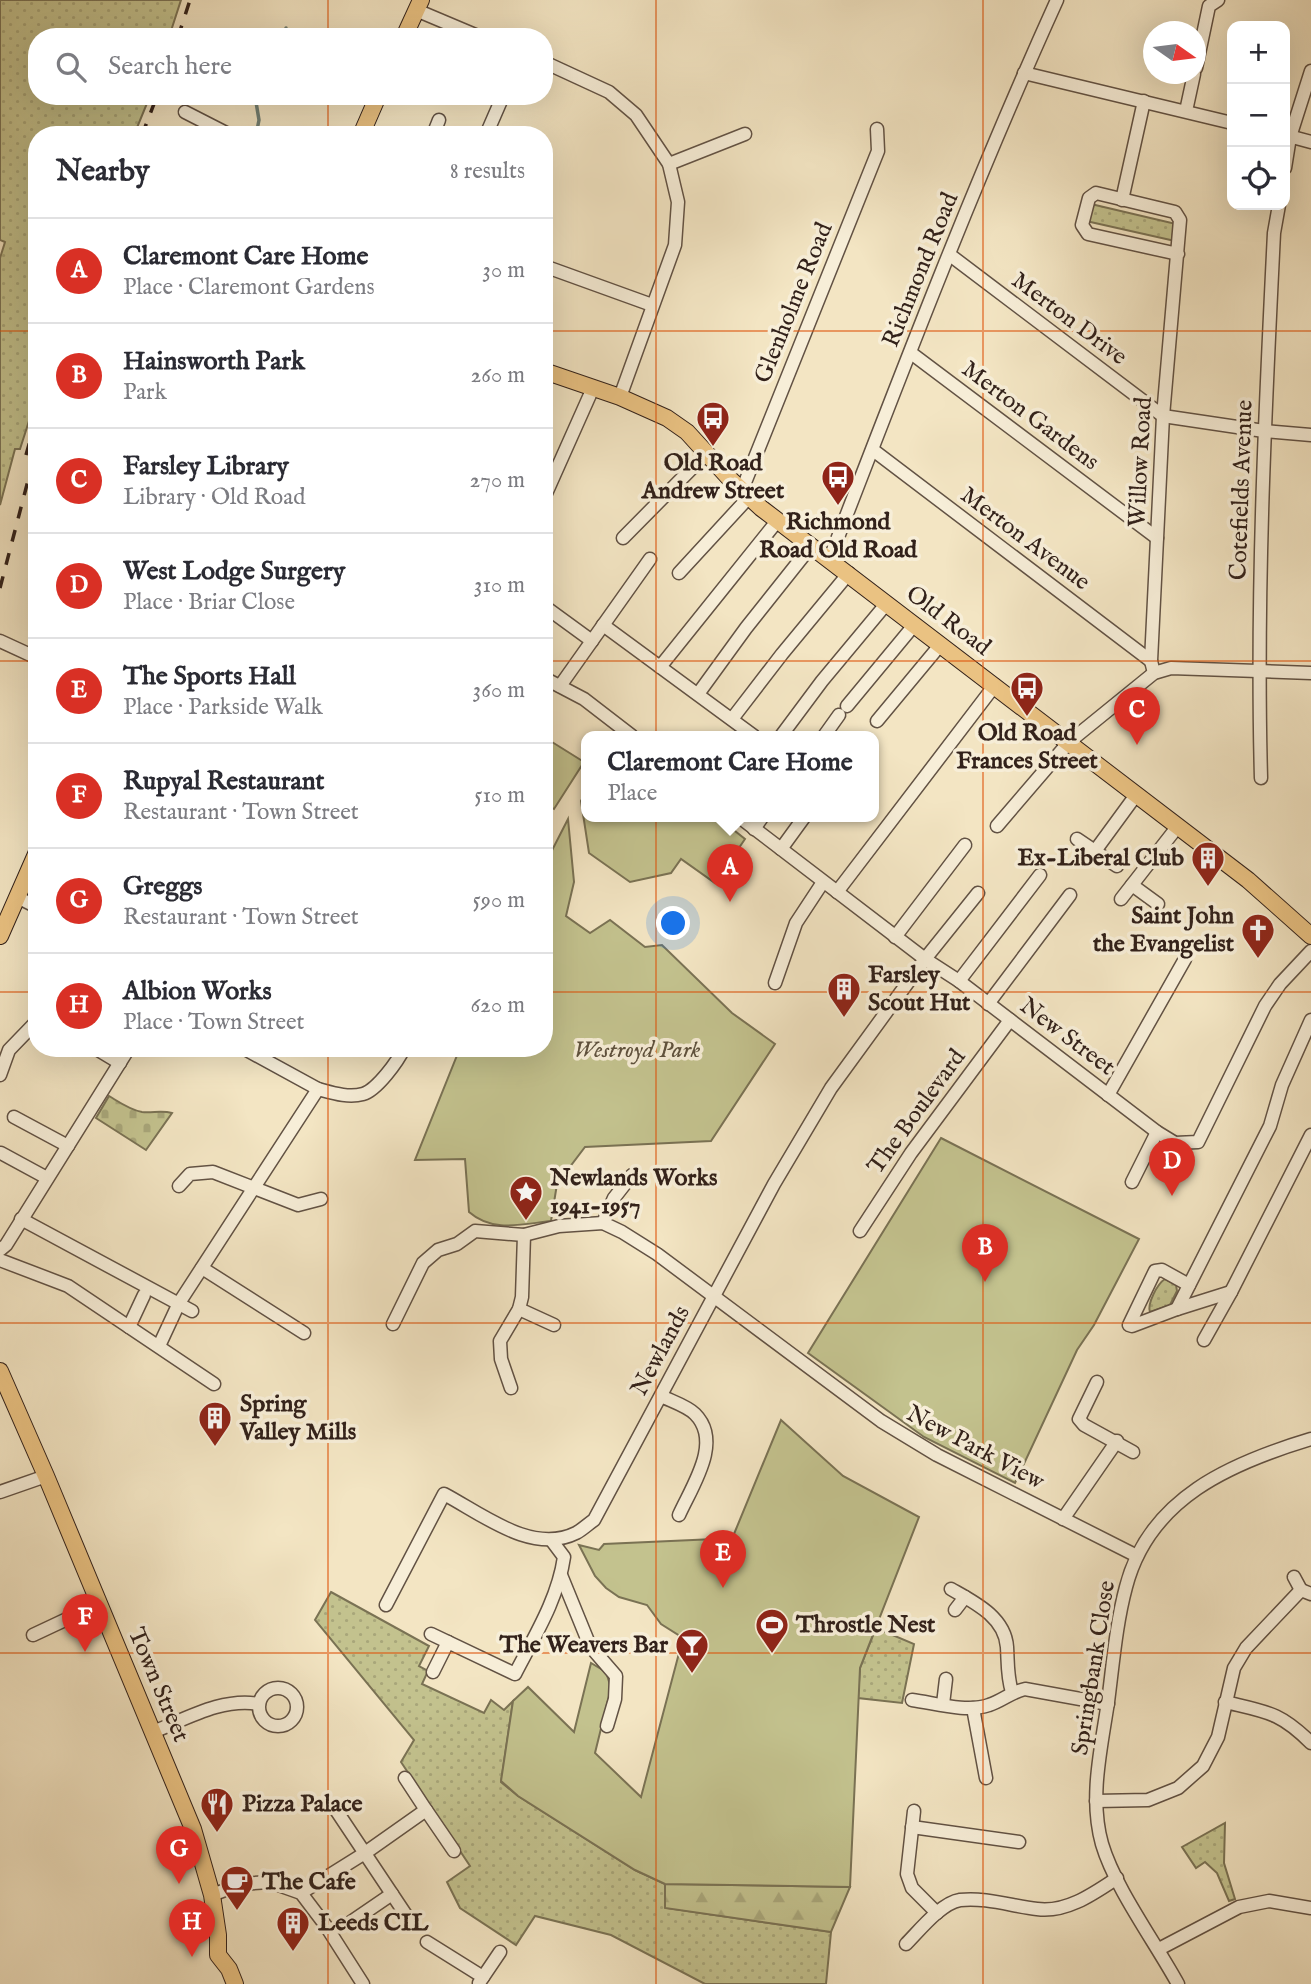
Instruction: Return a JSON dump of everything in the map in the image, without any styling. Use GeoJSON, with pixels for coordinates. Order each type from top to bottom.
{"type":"FeatureCollection","features":[{"type":"Feature","properties":{"kind":"main road"},"geometry":{"type":"LineString","coordinates":[[408,28],[419,5]]}},
{"type":"Feature","properties":{"kind":"main road"},"geometry":{"type":"LineString","coordinates":[[365,126],[374,105]]}},
{"type":"Feature","properties":{"kind":"main road","name":"Old Road"},"geometry":{"type":"LineString","coordinates":[[553,374],[620,397],[667,418],[687,432],[746,494],[778,520],[1248,880],[1311,936]]}},
{"type":"Feature","properties":{"kind":"main road"},"geometry":{"type":"LineString","coordinates":[[0,936],[28,872]]}},
{"type":"Feature","properties":{"kind":"main road","name":"Town Street"},"geometry":{"type":"LineString","coordinates":[[0,1371],[193,1829],[212,1895],[218,1955],[229,1969],[235,1984]]}},
{"type":"Feature","properties":{"kind":"street","name":"Richmond Road"},"geometry":{"type":"LineString","coordinates":[[830,558],[1024,73],[1057,0]]}},
{"type":"Feature","properties":{"kind":"street"},"geometry":{"type":"LineString","coordinates":[[1206,24],[1211,2]]}},
{"type":"Feature","properties":{"kind":"street"},"geometry":{"type":"LineString","coordinates":[[419,5],[463,28]]}},
{"type":"Feature","properties":{"kind":"street"},"geometry":{"type":"LineString","coordinates":[[553,66],[610,92],[636,115],[669,163],[678,202],[675,245],[620,397]]}},
{"type":"Feature","properties":{"kind":"street"},"geometry":{"type":"LineString","coordinates":[[1290,128],[1311,71]]}},
{"type":"Feature","properties":{"kind":"street"},"geometry":{"type":"LineString","coordinates":[[1024,73],[1227,121]]}},
{"type":"Feature","properties":{"kind":"street"},"geometry":{"type":"LineString","coordinates":[[1186,111],[1192,84]]}},
{"type":"Feature","properties":{"kind":"street"},"geometry":{"type":"LineString","coordinates":[[1144,101],[1122,200],[1096,193],[1088,198],[1082,225],[1088,234],[1178,254]]}},
{"type":"Feature","properties":{"kind":"street"},"geometry":{"type":"LineString","coordinates":[[490,126],[499,105]]}},
{"type":"Feature","properties":{"kind":"street"},"geometry":{"type":"LineString","coordinates":[[185,112],[212,126]]}},
{"type":"Feature","properties":{"kind":"street"},"geometry":{"type":"LineString","coordinates":[[437,126],[439,120]]}},
{"type":"Feature","properties":{"kind":"street","name":"Glenholme Road"},"geometry":{"type":"LineString","coordinates":[[746,494],[878,151],[877,129]]}},
{"type":"Feature","properties":{"kind":"street"},"geometry":{"type":"LineString","coordinates":[[669,163],[745,135]]}},
{"type":"Feature","properties":{"kind":"street"},"geometry":{"type":"LineString","coordinates":[[1290,137],[1311,142]]}},
{"type":"Feature","properties":{"kind":"street","name":"Willow Road"},"geometry":{"type":"LineString","coordinates":[[1122,200],[1175,212],[1180,220],[1163,416],[1152,667]]}},
{"type":"Feature","properties":{"kind":"street","name":"Cotefields Avenue"},"geometry":{"type":"LineString","coordinates":[[1261,778],[1258,672],[1264,431],[1274,233],[1278,210]]}},
{"type":"Feature","properties":{"kind":"street","name":"Merton Drive"},"geometry":{"type":"LineString","coordinates":[[950,255],[1163,416]]}},
{"type":"Feature","properties":{"kind":"street"},"geometry":{"type":"LineString","coordinates":[[553,270],[652,305]]}},
{"type":"Feature","properties":{"kind":"street","name":"Merton Gardens"},"geometry":{"type":"LineString","coordinates":[[911,353],[1157,538]]}},
{"type":"Feature","properties":{"kind":"street"},"geometry":{"type":"LineString","coordinates":[[553,476],[593,388]]}},
{"type":"Feature","properties":{"kind":"street"},"geometry":{"type":"LineString","coordinates":[[1163,416],[1311,435]]}},
{"type":"Feature","properties":{"kind":"street","name":"Merton Avenue"},"geometry":{"type":"LineString","coordinates":[[873,450],[1152,667]]}},
{"type":"Feature","properties":{"kind":"street"},"geometry":{"type":"LineString","coordinates":[[623,538],[706,453]]}},
{"type":"Feature","properties":{"kind":"street"},"geometry":{"type":"LineString","coordinates":[[679,573],[746,494]]}},
{"type":"Feature","properties":{"kind":"street"},"geometry":{"type":"LineString","coordinates":[[660,667],[778,520]]}},
{"type":"Feature","properties":{"kind":"street"},"geometry":{"type":"LineString","coordinates":[[698,694],[812,545]]}},
{"type":"Feature","properties":{"kind":"street"},"geometry":{"type":"LineString","coordinates":[[559,686],[650,559]]}},
{"type":"Feature","properties":{"kind":"street"},"geometry":{"type":"LineString","coordinates":[[732,719],[849,573]]}},
{"type":"Feature","properties":{"kind":"street"},"geometry":{"type":"LineString","coordinates":[[785,731],[887,603]]}},
{"type":"Feature","properties":{"kind":"street"},"geometry":{"type":"LineString","coordinates":[[553,613],[592,641]]}},
{"type":"Feature","properties":{"kind":"street"},"geometry":{"type":"LineString","coordinates":[[828,731],[915,624]]}},
{"type":"Feature","properties":{"kind":"street"},"geometry":{"type":"LineString","coordinates":[[603,625],[748,731]]}},
{"type":"Feature","properties":{"kind":"street"},"geometry":{"type":"LineString","coordinates":[[0,641],[28,654]]}},
{"type":"Feature","properties":{"kind":"street"},"geometry":{"type":"LineString","coordinates":[[877,721],[941,644]]}},
{"type":"Feature","properties":{"kind":"street"},"geometry":{"type":"LineString","coordinates":[[997,826],[1069,742],[1152,667],[1311,673]]}},
{"type":"Feature","properties":{"kind":"street"},"geometry":{"type":"LineString","coordinates":[[553,683],[584,699],[626,731]]}},
{"type":"Feature","properties":{"kind":"street"},"geometry":{"type":"LineString","coordinates":[[837,892],[995,685]]}},
{"type":"Feature","properties":{"kind":"street"},"geometry":{"type":"LineString","coordinates":[[1095,851],[1136,795]]}},
{"type":"Feature","properties":{"kind":"street","name":"New Street"},"geometry":{"type":"LineString","coordinates":[[745,822],[895,937],[959,981],[1175,1143],[1198,1142],[1265,1006],[1280,984],[1311,951]]}},
{"type":"Feature","properties":{"kind":"street"},"geometry":{"type":"LineString","coordinates":[[754,829],[759,822]]}},
{"type":"Feature","properties":{"kind":"street"},"geometry":{"type":"LineString","coordinates":[[780,849],[801,822]]}},
{"type":"Feature","properties":{"kind":"street"},"geometry":{"type":"LineString","coordinates":[[1121,900],[1178,827]]}},
{"type":"Feature","properties":{"kind":"street"},"geometry":{"type":"LineString","coordinates":[[1077,839],[1117,866]]}},
{"type":"Feature","properties":{"kind":"street"},"geometry":{"type":"LineString","coordinates":[[895,937],[965,845]]}},
{"type":"Feature","properties":{"kind":"street"},"geometry":{"type":"LineString","coordinates":[[959,981],[1040,875]]}},
{"type":"Feature","properties":{"kind":"street"},"geometry":{"type":"LineString","coordinates":[[775,983],[796,923],[823,882]]}},
{"type":"Feature","properties":{"kind":"street"},"geometry":{"type":"LineString","coordinates":[[1132,885],[1158,904]]}},
{"type":"Feature","properties":{"kind":"street","name":"Newlands"},"geometry":{"type":"LineString","coordinates":[[552,1541],[577,1533],[594,1520],[774,1184],[831,1088],[925,959],[978,893]]}},
{"type":"Feature","properties":{"kind":"street"},"geometry":{"type":"LineString","coordinates":[[988,1004],[1070,895]]}},
{"type":"Feature","properties":{"kind":"street"},"geometry":{"type":"LineString","coordinates":[[17,897],[28,902]]}},
{"type":"Feature","properties":{"kind":"street"},"geometry":{"type":"LineString","coordinates":[[1108,1095],[1185,959]]}},
{"type":"Feature","properties":{"kind":"street","name":"The Boulevard"},"geometry":{"type":"LineString","coordinates":[[860,1231],[911,1153],[1010,1020]]}},
{"type":"Feature","properties":{"kind":"street"},"geometry":{"type":"LineString","coordinates":[[1177,1309],[1270,1126],[1282,1085],[1311,1020]]}},
{"type":"Feature","properties":{"kind":"street"},"geometry":{"type":"LineString","coordinates":[[0,1075],[9,1050],[28,1030]]}},
{"type":"Feature","properties":{"kind":"street"},"geometry":{"type":"LineString","coordinates":[[110,1057],[120,1063]]}},
{"type":"Feature","properties":{"kind":"street"},"geometry":{"type":"LineString","coordinates":[[0,1250],[6,1245],[124,1057]]}},
{"type":"Feature","properties":{"kind":"street"},"geometry":{"type":"LineString","coordinates":[[270,1057],[318,1089],[344,1095],[365,1093],[386,1075],[398,1057]]}},
{"type":"Feature","properties":{"kind":"street"},"geometry":{"type":"LineString","coordinates":[[159,1346],[179,1303],[318,1089]]}},
{"type":"Feature","properties":{"kind":"street"},"geometry":{"type":"LineString","coordinates":[[13,1117],[68,1146]]}},
{"type":"Feature","properties":{"kind":"street"},"geometry":{"type":"LineString","coordinates":[[1132,1182],[1157,1132]]}},
{"type":"Feature","properties":{"kind":"street"},"geometry":{"type":"LineString","coordinates":[[1204,1340],[1311,1135]]}},
{"type":"Feature","properties":{"kind":"street"},"geometry":{"type":"LineString","coordinates":[[1,1153],[47,1178]]}},
{"type":"Feature","properties":{"kind":"street"},"geometry":{"type":"LineString","coordinates":[[179,1186],[190,1174],[213,1172],[298,1205],[321,1199]]}},
{"type":"Feature","properties":{"kind":"street"},"geometry":{"type":"LineString","coordinates":[[393,1324],[423,1263],[438,1250],[457,1244],[475,1231],[524,1235],[559,1226],[603,1223],[614,1198],[632,1175]]}},
{"type":"Feature","properties":{"kind":"street"},"geometry":{"type":"LineString","coordinates":[[21,1219],[192,1311]]}},
{"type":"Feature","properties":{"kind":"street","name":"New Park View"},"geometry":{"type":"LineString","coordinates":[[603,1223],[657,1254],[881,1421],[918,1444],[1137,1556]]}},
{"type":"Feature","properties":{"kind":"street"},"geometry":{"type":"LineString","coordinates":[[511,1388],[500,1359],[500,1342],[519,1309],[522,1297],[524,1235]]}},
{"type":"Feature","properties":{"kind":"street"},"geometry":{"type":"LineString","coordinates":[[0,1260],[68,1286],[214,1384]]}},
{"type":"Feature","properties":{"kind":"street"},"geometry":{"type":"LineString","coordinates":[[202,1268],[304,1333]]}},
{"type":"Feature","properties":{"kind":"street"},"geometry":{"type":"LineString","coordinates":[[1189,1285],[1162,1269],[1155,1272],[1129,1325],[1231,1292]]}},
{"type":"Feature","properties":{"kind":"street"},"geometry":{"type":"LineString","coordinates":[[129,1327],[144,1295]]}},
{"type":"Feature","properties":{"kind":"street"},"geometry":{"type":"LineString","coordinates":[[519,1309],[554,1325]]}},
{"type":"Feature","properties":{"kind":"street"},"geometry":{"type":"LineString","coordinates":[[1097,1382],[1079,1419],[1084,1425],[1133,1452]]}},
{"type":"Feature","properties":{"kind":"street"},"geometry":{"type":"LineString","coordinates":[[661,1395],[695,1413],[706,1431],[707,1453],[679,1515]]}},
{"type":"Feature","properties":{"kind":"street","name":"Springbank Close"},"geometry":{"type":"LineString","coordinates":[[1178,1984],[1117,1878],[1102,1845],[1096,1801],[1099,1759],[1124,1597],[1137,1556],[1177,1502],[1219,1474],[1311,1439]]}},
{"type":"Feature","properties":{"kind":"street"},"geometry":{"type":"LineString","coordinates":[[1063,1519],[1117,1441]]}},
{"type":"Feature","properties":{"kind":"street"},"geometry":{"type":"LineString","coordinates":[[0,1492],[46,1476]]}},
{"type":"Feature","properties":{"kind":"street"},"geometry":{"type":"LineString","coordinates":[[386,1605],[444,1494],[511,1531],[552,1541],[564,1557],[552,1599],[515,1674],[430,1634]]}},
{"type":"Feature","properties":{"kind":"street"},"geometry":{"type":"LineString","coordinates":[[561,1575],[590,1646],[616,1676],[615,1699],[607,1726]]}},
{"type":"Feature","properties":{"kind":"street"},"geometry":{"type":"LineString","coordinates":[[1096,1801],[1148,1800],[1178,1788],[1203,1766],[1218,1737],[1234,1668],[1246,1648],[1306,1592],[1294,1577]]}},
{"type":"Feature","properties":{"kind":"street"},"geometry":{"type":"LineString","coordinates":[[951,1588],[991,1614],[1002,1629],[1007,1646],[1006,1665],[1012,1692]]}},
{"type":"Feature","properties":{"kind":"street"},"geometry":{"type":"LineString","coordinates":[[955,1610],[965,1597]]}},
{"type":"Feature","properties":{"kind":"street"},"geometry":{"type":"LineString","coordinates":[[33,1635],[99,1604]]}},
{"type":"Feature","properties":{"kind":"street"},"geometry":{"type":"LineString","coordinates":[[433,1672],[448,1642]]}},
{"type":"Feature","properties":{"kind":"street"},"geometry":{"type":"LineString","coordinates":[[943,1704],[946,1679]]}},
{"type":"Feature","properties":{"kind":"street"},"geometry":{"type":"LineString","coordinates":[[912,1700],[973,1708],[990,1705],[1012,1692],[1025,1689],[1108,1704]]}},
{"type":"Feature","properties":{"kind":"street"},"geometry":{"type":"LineString","coordinates":[[1225,1702],[1274,1714],[1308,1736]]}},
{"type":"Feature","properties":{"kind":"street"},"geometry":{"type":"LineString","coordinates":[[153,1732],[216,1707],[234,1703],[259,1704]]}},
{"type":"Feature","properties":{"kind":"street"},"geometry":{"type":"LineString","coordinates":[[973,1708],[986,1778]]}},
{"type":"Feature","properties":{"kind":"street"},"geometry":{"type":"LineString","coordinates":[[405,1778],[454,1851]]}},
{"type":"Feature","properties":{"kind":"street"},"geometry":{"type":"LineString","coordinates":[[334,1807],[410,1921]]}},
{"type":"Feature","properties":{"kind":"street"},"geometry":{"type":"LineString","coordinates":[[301,1893],[426,1810]]}},
{"type":"Feature","properties":{"kind":"street"},"geometry":{"type":"LineString","coordinates":[[914,1811],[908,1874],[912,1888],[937,1913]]}},
{"type":"Feature","properties":{"kind":"street"},"geometry":{"type":"LineString","coordinates":[[912,1827],[1019,1842]]}},
{"type":"Feature","properties":{"kind":"street"},"geometry":{"type":"LineString","coordinates":[[906,1944],[937,1913],[959,1900],[1002,1902],[1040,1910],[1071,1905],[1117,1878]]}},
{"type":"Feature","properties":{"kind":"street"},"geometry":{"type":"LineString","coordinates":[[212,1895],[241,1884],[270,1882],[301,1893],[363,1984]]}},
{"type":"Feature","properties":{"kind":"street"},"geometry":{"type":"LineString","coordinates":[[351,1922],[392,1894]]}},
{"type":"Feature","properties":{"kind":"street"},"geometry":{"type":"LineString","coordinates":[[1159,1950],[1239,1907],[1269,1901],[1311,1908]]}},
{"type":"Feature","properties":{"kind":"street"},"geometry":{"type":"LineString","coordinates":[[427,1942],[480,1981],[500,1952]]}},
{"type":"Feature","properties":{"kind":"green space"},"geometry":{"type":"Polygon","coordinates":[[[0,0],[181,0],[172,28],[28,28],[28,105],[146,105],[138,126],[28,126],[28,424],[20,449],[15,449],[0,505],[0,258],[5,242],[0,240],[0,0]]]}},
{"type":"Feature","properties":{"kind":"green space"},"geometry":{"type":"Polygon","coordinates":[[[1091,204],[1176,224],[1175,241],[1086,221],[1091,204]]]}},
{"type":"Feature","properties":{"kind":"green space"},"geometry":{"type":"Polygon","coordinates":[[[553,743],[581,760],[581,767],[554,809],[553,743]]]}},
{"type":"Feature","properties":{"kind":"green space","name":"Westroyd Park"},"geometry":{"type":"Polygon","coordinates":[[[568,819],[574,882],[566,916],[590,933],[610,920],[645,947],[662,945],[732,1013],[775,1044],[711,1141],[585,1147],[557,1184],[551,1221],[498,1225],[478,1219],[469,1212],[465,1159],[415,1160],[456,1057],[553,1057],[553,848],[568,819]]]}},
{"type":"Feature","properties":{"kind":"green space"},"geometry":{"type":"Polygon","coordinates":[[[584,822],[724,822],[745,839],[715,883],[681,859],[671,873],[630,882],[589,853],[584,822]]]}},
{"type":"Feature","properties":{"kind":"green space"},"geometry":{"type":"Polygon","coordinates":[[[109,1096],[138,1111],[172,1113],[146,1150],[96,1118],[109,1096]]]}},
{"type":"Feature","properties":{"kind":"green space"},"geometry":{"type":"Polygon","coordinates":[[[941,1138],[1139,1239],[1094,1325],[1077,1350],[1015,1483],[924,1437],[808,1353],[941,1138]]]}},
{"type":"Feature","properties":{"kind":"green space"},"geometry":{"type":"Polygon","coordinates":[[[1165,1279],[1176,1285],[1177,1291],[1170,1305],[1150,1312],[1153,1294],[1165,1279]]]}},
{"type":"Feature","properties":{"kind":"green space","name":"Throstle Nest"},"geometry":{"type":"Polygon","coordinates":[[[781,1420],[843,1476],[919,1517],[860,1668],[850,1887],[665,1884],[635,1870],[518,1796],[501,1781],[513,1701],[528,1687],[574,1732],[591,1663],[606,1672],[611,1688],[595,1753],[641,1797],[683,1638],[661,1624],[647,1605],[619,1597],[606,1588],[595,1576],[579,1545],[599,1550],[604,1544],[715,1539],[717,1536],[734,1534],[781,1420]]]}},
{"type":"Feature","properties":{"kind":"green space"},"geometry":{"type":"Polygon","coordinates":[[[331,1592],[429,1646],[419,1666],[428,1671],[422,1684],[484,1713],[491,1700],[504,1710],[513,1701],[501,1782],[518,1796],[635,1870],[665,1884],[666,1908],[831,1932],[826,1984],[705,1984],[611,1935],[535,1916],[516,1945],[460,1908],[447,1882],[470,1866],[401,1762],[414,1740],[315,1620],[331,1592]]]}},
{"type":"Feature","properties":{"kind":"green space"},"geometry":{"type":"Polygon","coordinates":[[[876,1628],[914,1644],[902,1703],[858,1698],[860,1668],[876,1628]]]}},
{"type":"Feature","properties":{"kind":"green space"},"geometry":{"type":"Polygon","coordinates":[[[1225,1823],[1224,1863],[1235,1899],[1229,1901],[1217,1873],[1205,1862],[1196,1868],[1182,1847],[1225,1823]]]}},
{"type":"Feature","properties":{"kind":"green space"},"geometry":{"type":"Polygon","coordinates":[[[665,1884],[850,1887],[831,1932],[665,1908],[665,1884]]]}},
{"type":"Feature","properties":{"kind":"waterway"},"geometry":{"type":"LineString","coordinates":[[256,105],[258,126]]}},
{"type":"Feature","properties":{"kind":"railway"},"geometry":{"type":"LineString","coordinates":[[181,28],[190,0]]}},
{"type":"Feature","properties":{"kind":"railway"},"geometry":{"type":"LineString","coordinates":[[145,126],[154,105]]}},
{"type":"Feature","properties":{"kind":"railway"},"geometry":{"type":"LineString","coordinates":[[26,455],[28,448]]}},
{"type":"Feature","properties":{"kind":"railway"},"geometry":{"type":"LineString","coordinates":[[0,588],[28,481]]}},
{"type":"Feature","properties":{"kind":"place","name":"Old Road Andrew Street"},"geometry":{"type":"Point","coordinates":[713,448]}},
{"type":"Feature","properties":{"kind":"place","name":"Richmond Road Old Road"},"geometry":{"type":"Point","coordinates":[838,507]}},
{"type":"Feature","properties":{"kind":"place","name":"Old Road Frances Street"},"geometry":{"type":"Point","coordinates":[1027,718]}},
{"type":"Feature","properties":{"kind":"place","name":"Farsley Library"},"geometry":{"type":"Point","coordinates":[1137,745]}},
{"type":"Feature","properties":{"kind":"place","name":"Ex-Liberal Club"},"geometry":{"type":"Point","coordinates":[1208,888]}},
{"type":"Feature","properties":{"kind":"place","name":"Claremont Care Home"},"geometry":{"type":"Point","coordinates":[730,902]}},
{"type":"Feature","properties":{"kind":"place","name":"Saint John the Evangelist"},"geometry":{"type":"Point","coordinates":[1258,960]}},
{"type":"Feature","properties":{"kind":"place","name":"Farsley Scout Hut"},"geometry":{"type":"Point","coordinates":[844,1019]}},
{"type":"Feature","properties":{"kind":"place","name":"West Lodge Surgery"},"geometry":{"type":"Point","coordinates":[1172,1196]}},
{"type":"Feature","properties":{"kind":"place","name":"Newlands Works 1941-1957"},"geometry":{"type":"Point","coordinates":[526,1222]}},
{"type":"Feature","properties":{"kind":"place","name":"Hainsworth Park"},"geometry":{"type":"Point","coordinates":[985,1282]}},
{"type":"Feature","properties":{"kind":"place","name":"Spring Valley Mills"},"geometry":{"type":"Point","coordinates":[215,1448]}},
{"type":"Feature","properties":{"kind":"place","name":"The Sports Hall"},"geometry":{"type":"Point","coordinates":[723,1588]}},
{"type":"Feature","properties":{"kind":"place","name":"Rupyal Restaurant"},"geometry":{"type":"Point","coordinates":[85,1652]}},
{"type":"Feature","properties":{"kind":"place","name":"Throstle Nest"},"geometry":{"type":"Point","coordinates":[772,1655]}},
{"type":"Feature","properties":{"kind":"place","name":"The Weavers Bar"},"geometry":{"type":"Point","coordinates":[692,1675]}},
{"type":"Feature","properties":{"kind":"place","name":"Pizza Palace"},"geometry":{"type":"Point","coordinates":[217,1834]}},
{"type":"Feature","properties":{"kind":"place","name":"Greggs"},"geometry":{"type":"Point","coordinates":[179,1884]}},
{"type":"Feature","properties":{"kind":"place","name":"The Cafe"},"geometry":{"type":"Point","coordinates":[237,1912]}},
{"type":"Feature","properties":{"kind":"place","name":"Leeds CIL"},"geometry":{"type":"Point","coordinates":[293,1953]}},
{"type":"Feature","properties":{"kind":"place","name":"Albion Works"},"geometry":{"type":"Point","coordinates":[192,1957]}}]}
